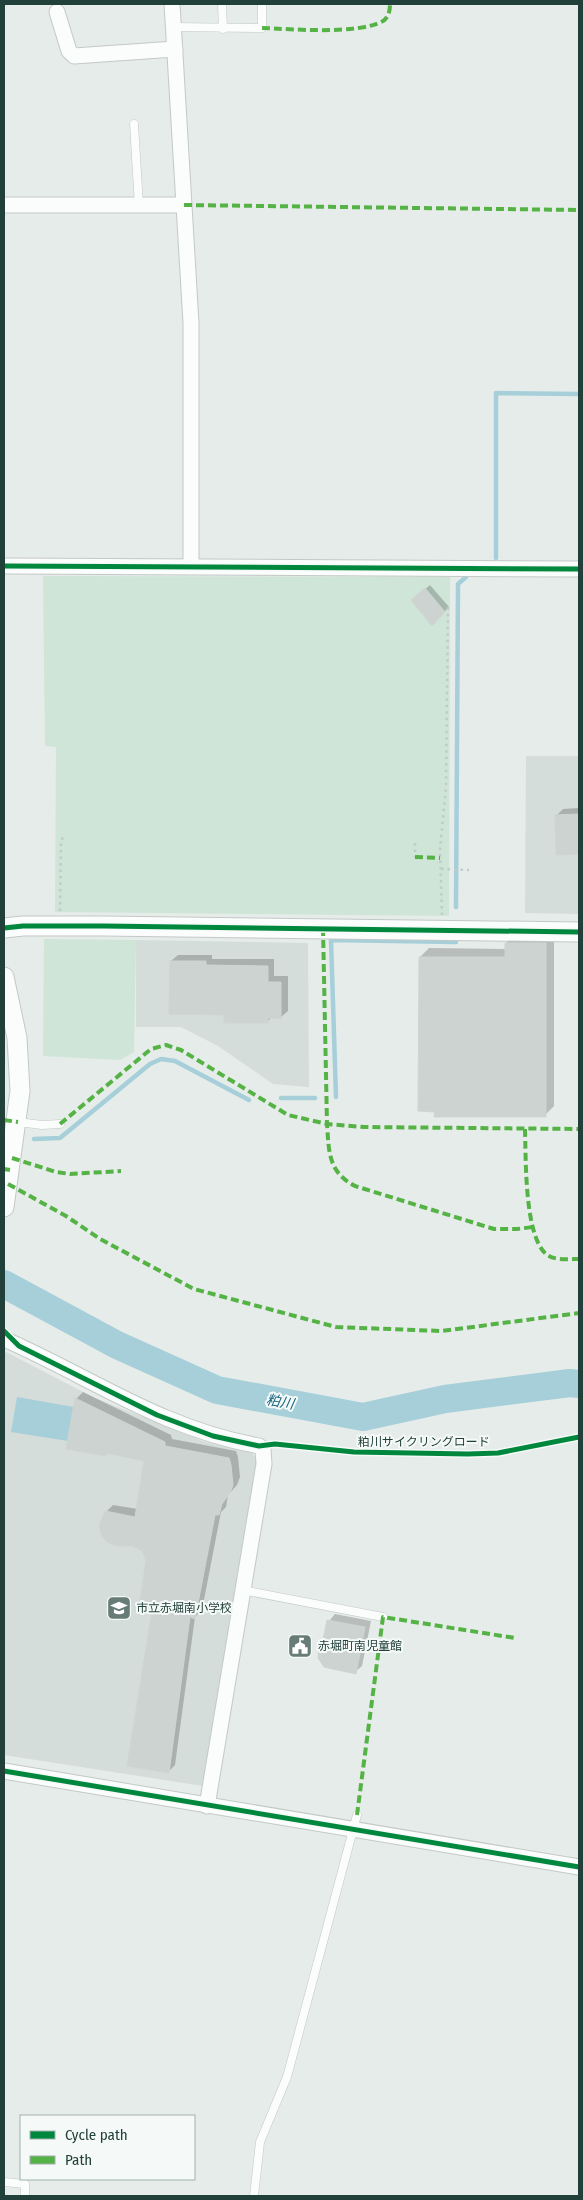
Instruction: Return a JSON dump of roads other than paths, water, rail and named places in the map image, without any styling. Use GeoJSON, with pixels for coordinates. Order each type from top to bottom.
{"type":"FeatureCollection","features":[{"type":"Feature","properties":{"kind":"street"},"geometry":{"type":"LineString","coordinates":[[172,4],[192,341],[191,566]]}},
{"type":"Feature","properties":{"kind":"street"},"geometry":{"type":"LineString","coordinates":[[57,12],[69,51],[74,56],[174,49]]}},
{"type":"Feature","properties":{"kind":"street"},"geometry":{"type":"LineString","coordinates":[[4,205],[184,206]]}},
{"type":"Feature","properties":{"kind":"street"},"geometry":{"type":"LineString","coordinates":[[4,566],[579,569]]}},
{"type":"Feature","properties":{"kind":"street"},"geometry":{"type":"LineString","coordinates":[[4,928],[23,926],[104,926],[579,932]]}},
{"type":"Feature","properties":{"kind":"street"},"geometry":{"type":"LineString","coordinates":[[4,977],[13,1013],[20,1062],[18,1122],[5,1198]]}},
{"type":"Feature","properties":{"kind":"street"},"geometry":{"type":"LineString","coordinates":[[4,1339],[157,1416],[213,1436],[259,1446],[263,1449],[264,1464],[207,1806]]}},
{"type":"Feature","properties":{"kind":"street"},"geometry":{"type":"LineString","coordinates":[[4,1771],[579,1867]]}},
{"type":"Feature","properties":{"kind":"lane"},"geometry":{"type":"LineString","coordinates":[[222,4],[223,29]]}},
{"type":"Feature","properties":{"kind":"lane"},"geometry":{"type":"LineString","coordinates":[[174,27],[262,28],[262,4]]}},
{"type":"Feature","properties":{"kind":"lane"},"geometry":{"type":"LineString","coordinates":[[134,124],[140,206]]}},
{"type":"Feature","properties":{"kind":"lane"},"geometry":{"type":"LineString","coordinates":[[18,1122],[42,1125],[60,1124]]}},
{"type":"Feature","properties":{"kind":"lane"},"geometry":{"type":"LineString","coordinates":[[242,1590],[383,1617]]}},
{"type":"Feature","properties":{"kind":"lane"},"geometry":{"type":"LineString","coordinates":[[254,2196],[260,2142],[287,2077],[355,1831],[357,1815]]}},
{"type":"Feature","properties":{"kind":"lane"},"geometry":{"type":"LineString","coordinates":[[4,2182],[26,2184],[25,2196]]}},
{"type":"Feature","properties":{"kind":"water"},"geometry":{"type":"Polygon","coordinates":[[[17,1397],[74,1407],[68,1441],[11,1432],[17,1397]]]}},
{"type":"Feature","properties":{"kind":"waterway"},"geometry":{"type":"LineString","coordinates":[[496,558],[496,393],[579,394]]}},
{"type":"Feature","properties":{"kind":"waterway"},"geometry":{"type":"LineString","coordinates":[[456,907],[458,584],[466,577]]}},
{"type":"Feature","properties":{"kind":"waterway"},"geometry":{"type":"LineString","coordinates":[[336,1097],[331,940],[456,942]]}},
{"type":"Feature","properties":{"kind":"waterway"},"geometry":{"type":"LineString","coordinates":[[34,1139],[60,1138],[150,1064],[161,1059],[175,1061],[249,1100]]}},
{"type":"Feature","properties":{"kind":"waterway"},"geometry":{"type":"LineString","coordinates":[[281,1098],[315,1098]]}},
{"type":"Feature","properties":{"kind":"waterway","name":"粕川"},"geometry":{"type":"LineString","coordinates":[[4,1284],[117,1345],[217,1390],[363,1417],[445,1399],[570,1383],[579,1384]]}},
{"type":"Feature","properties":{"kind":"place","name":"市立赤堀南小学校"},"geometry":{"type":"Point","coordinates":[119,1608]}},
{"type":"Feature","properties":{"kind":"place","name":"赤堀町南児童館"},"geometry":{"type":"Point","coordinates":[300,1646]}}]}
